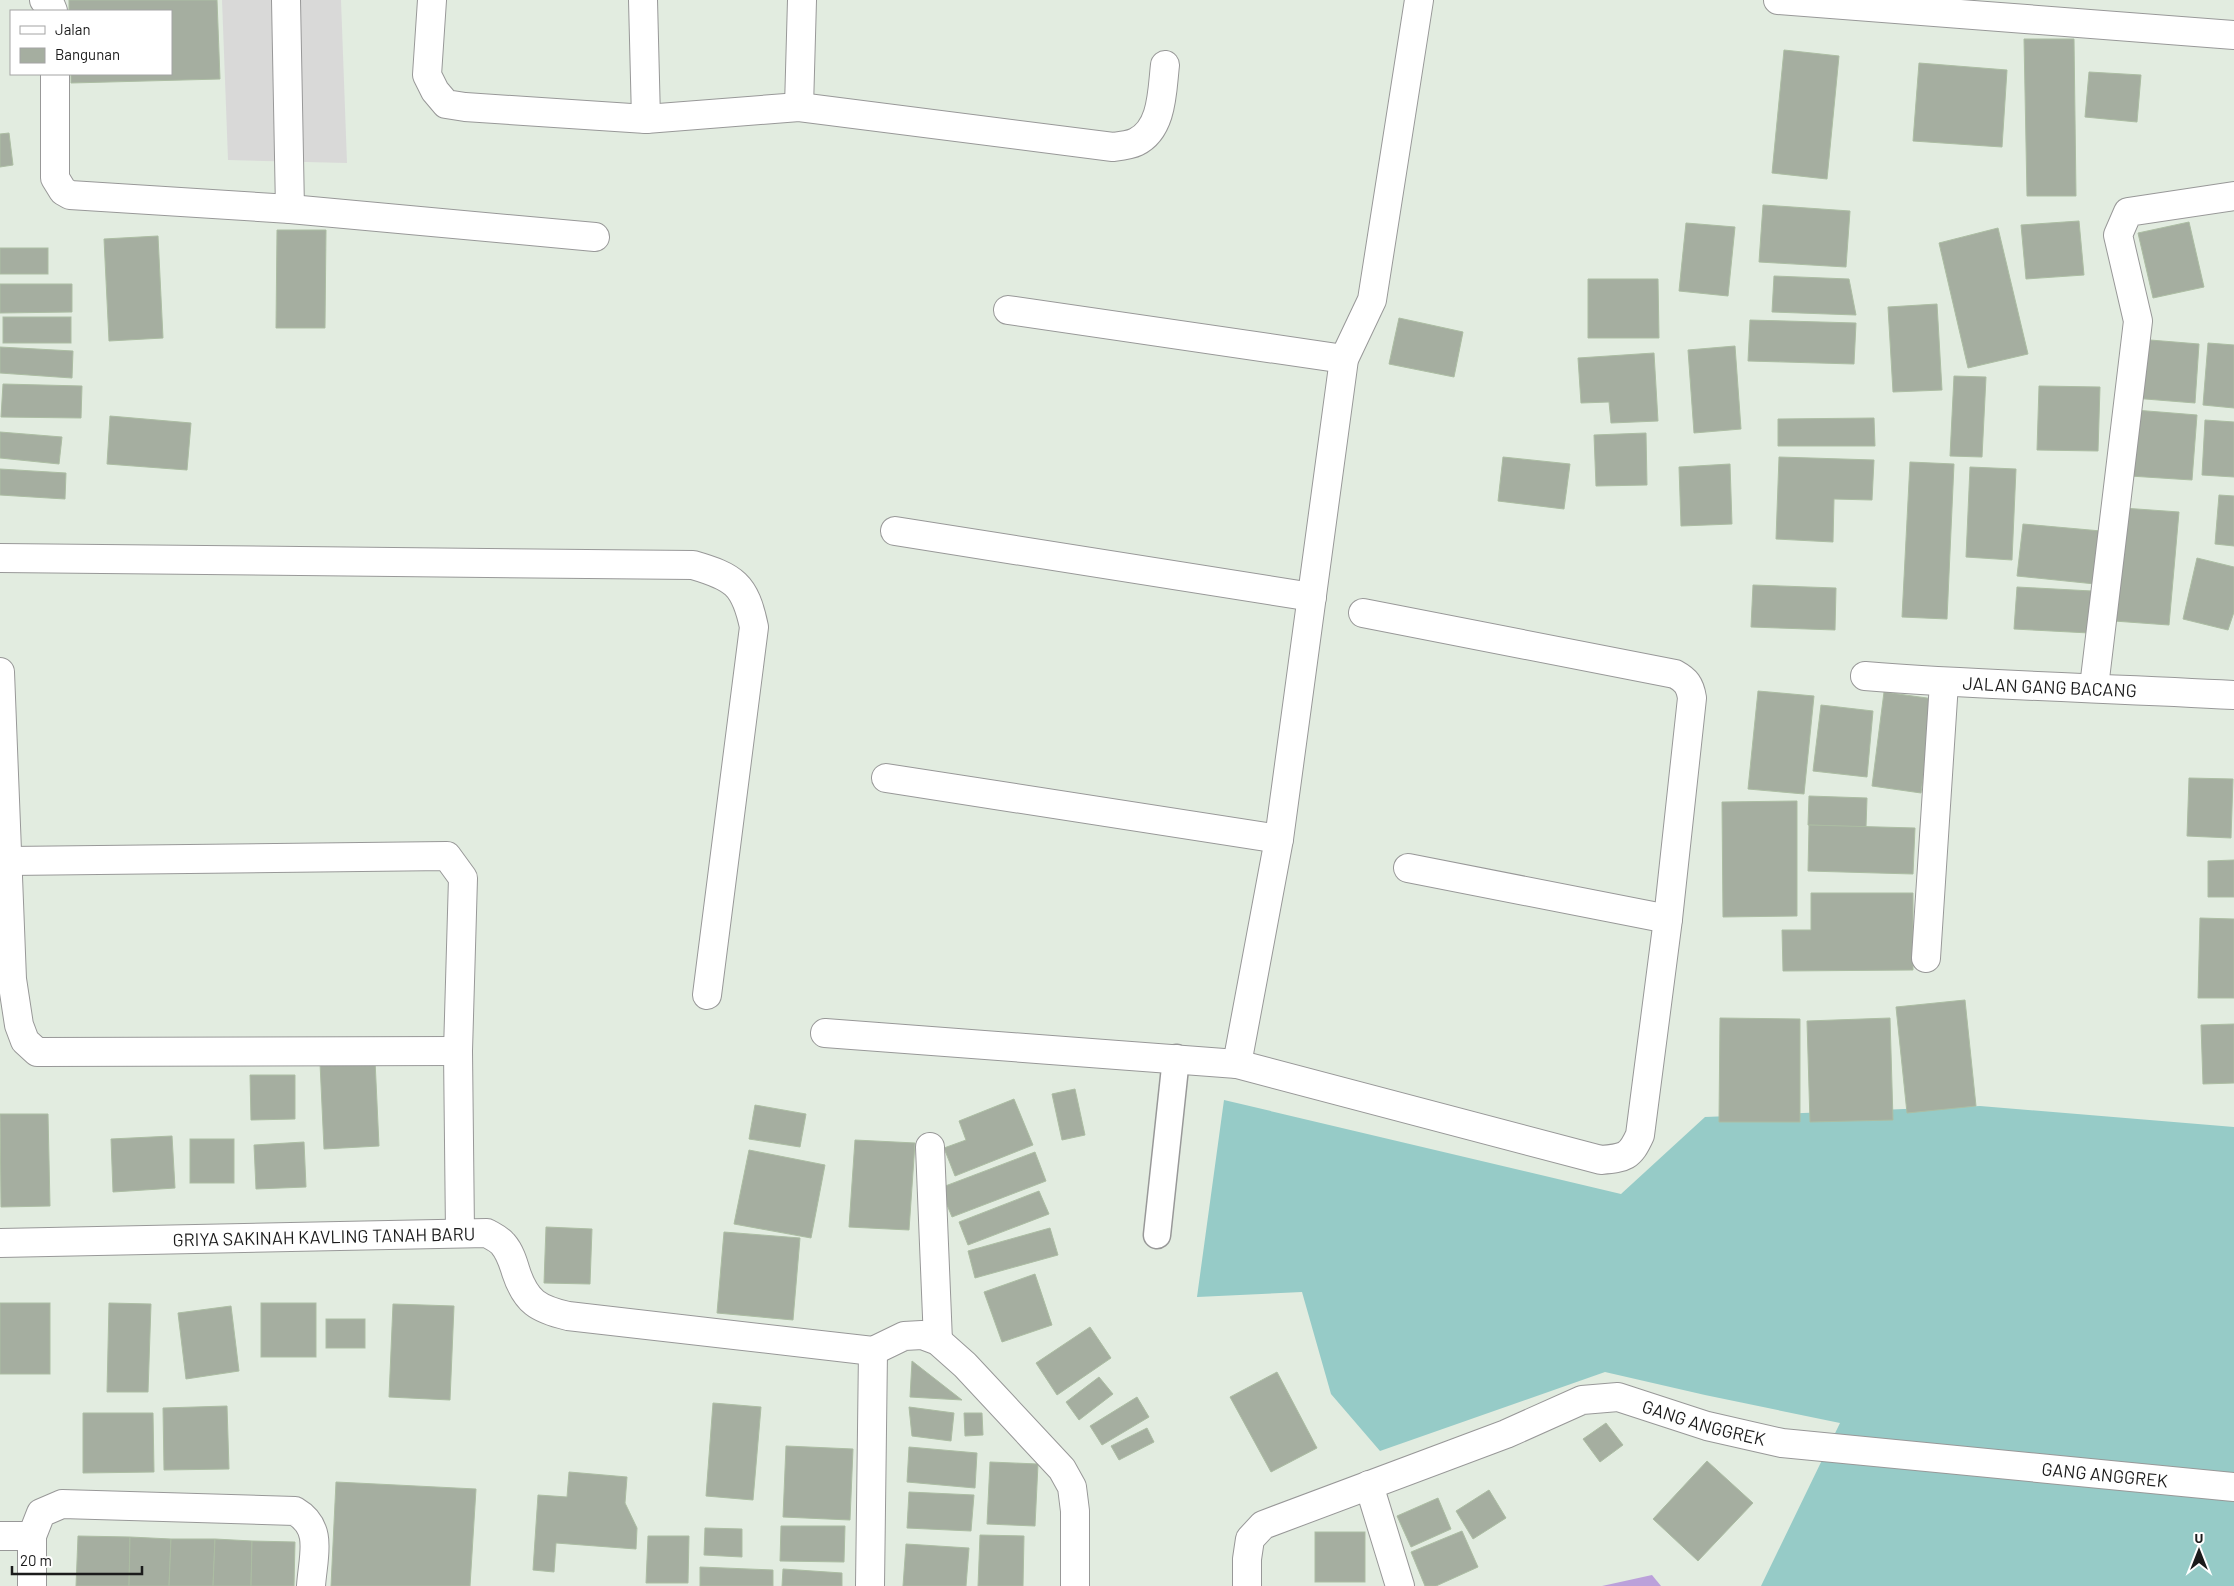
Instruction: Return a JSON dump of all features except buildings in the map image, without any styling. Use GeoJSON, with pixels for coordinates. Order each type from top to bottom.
{"type":"FeatureCollection","features":[{"type":"Feature","properties":{"kind":"street"},"geometry":{"type":"LineString","coordinates":[[44,0],[53,10]]}},
{"type":"Feature","properties":{"kind":"street"},"geometry":{"type":"LineString","coordinates":[[286,0],[290,209]]}},
{"type":"Feature","properties":{"kind":"street"},"geometry":{"type":"LineString","coordinates":[[432,0],[427,75],[435,91],[446,104],[466,107],[646,119],[799,107],[1114,148],[1136,142],[1152,130],[1160,106],[1165,65]]}},
{"type":"Feature","properties":{"kind":"street"},"geometry":{"type":"LineString","coordinates":[[643,0],[646,119]]}},
{"type":"Feature","properties":{"kind":"street"},"geometry":{"type":"LineString","coordinates":[[799,107],[802,0]]}},
{"type":"Feature","properties":{"kind":"street"},"geometry":{"type":"LineString","coordinates":[[1237,1064],[1278,839],[1344,359],[1372,300],[1419,0]]}},
{"type":"Feature","properties":{"kind":"street"},"geometry":{"type":"LineString","coordinates":[[1778,0],[2234,35]]}},
{"type":"Feature","properties":{"kind":"street"},"geometry":{"type":"LineString","coordinates":[[55,75],[55,178],[63,191],[70,195],[290,209],[594,237]]}},
{"type":"Feature","properties":{"kind":"street"},"geometry":{"type":"LineString","coordinates":[[2094,687],[2138,321],[2118,235],[2128,212],[2234,196]]}},
{"type":"Feature","properties":{"kind":"street"},"geometry":{"type":"LineString","coordinates":[[1008,310],[1344,359]]}},
{"type":"Feature","properties":{"kind":"street"},"geometry":{"type":"LineString","coordinates":[[895,531],[1312,597]]}},
{"type":"Feature","properties":{"kind":"street"},"geometry":{"type":"LineString","coordinates":[[0,558],[693,565],[722,574],[737,586],[749,603],[754,626],[707,995]]}},
{"type":"Feature","properties":{"kind":"street"},"geometry":{"type":"LineString","coordinates":[[825,1033],[1237,1064],[1601,1160],[1619,1158],[1632,1151],[1640,1135],[1668,919],[1692,698],[1690,688],[1685,680],[1675,674],[1363,613]]}},
{"type":"Feature","properties":{"kind":"street"},"geometry":{"type":"LineString","coordinates":[[0,672],[12,979],[19,1025],[25,1041],[37,1052],[458,1051]]}},
{"type":"Feature","properties":{"kind":"street","name":"JALAN GANG BACANG"},"geometry":{"type":"LineString","coordinates":[[1865,676],[1944,683],[2094,687],[2234,695]]}},
{"type":"Feature","properties":{"kind":"street"},"geometry":{"type":"LineString","coordinates":[[1926,958],[1944,683]]}},
{"type":"Feature","properties":{"kind":"street"},"geometry":{"type":"LineString","coordinates":[[886,778],[1278,839]]}},
{"type":"Feature","properties":{"kind":"street"},"geometry":{"type":"LineString","coordinates":[[8,861],[448,856],[463,878],[458,1051],[460,1233]]}},
{"type":"Feature","properties":{"kind":"street"},"geometry":{"type":"LineString","coordinates":[[1408,868],[1668,919]]}},
{"type":"Feature","properties":{"kind":"street"},"geometry":{"type":"LineString","coordinates":[[930,1147],[938,1340]]}},
{"type":"Feature","properties":{"kind":"street","name":"GRIYA SAKINAH KAVLING TANAH BARU"},"geometry":{"type":"LineString","coordinates":[[0,1243],[487,1233],[502,1242],[512,1258],[524,1293],[534,1304],[548,1312],[568,1316],[873,1351]]}},
{"type":"Feature","properties":{"kind":"street"},"geometry":{"type":"LineString","coordinates":[[870,1586],[873,1351],[904,1336],[922,1335],[938,1340],[965,1365],[1062,1469],[1072,1488],[1075,1511],[1075,1586]]}},
{"type":"Feature","properties":{"kind":"street","name":"GANG ANGGREK"},"geometry":{"type":"LineString","coordinates":[[1247,1586],[1247,1559],[1250,1539],[1263,1525],[1506,1434],[1582,1400],[1618,1397],[1707,1426],[1782,1443],[2234,1486]]}},
{"type":"Feature","properties":{"kind":"street"},"geometry":{"type":"LineString","coordinates":[[1369,1485],[1400,1586]]}},
{"type":"Feature","properties":{"kind":"street"},"geometry":{"type":"LineString","coordinates":[[32,1586],[32,1536],[41,1513],[62,1504],[295,1510],[307,1518],[315,1534],[311,1586]]}},
{"type":"Feature","properties":{"kind":"street"},"geometry":{"type":"LineString","coordinates":[[0,1536],[32,1536]]}},
{"type":"Feature","properties":{"kind":"lane"},"geometry":{"type":"LineString","coordinates":[[1157,1235],[1176,1058]]}},
{"type":"Feature","properties":{"kind":"shaded area"},"geometry":{"type":"Polygon","coordinates":[[[222,0],[341,0],[347,163],[228,160],[222,0]]]}},
{"type":"Feature","properties":{"kind":"shaded area"},"geometry":{"type":"Polygon","coordinates":[[[1224,1100],[1621,1194],[1705,1117],[1980,1106],[2234,1127],[2234,1586],[1761,1586],[1840,1423],[1605,1372],[1380,1451],[1331,1394],[1302,1292],[1197,1297],[1224,1100]]]}},
{"type":"Feature","properties":{"kind":"shaded area"},"geometry":{"type":"Polygon","coordinates":[[[1652,1575],[1661,1586],[1602,1586],[1652,1575]]]}}]}
